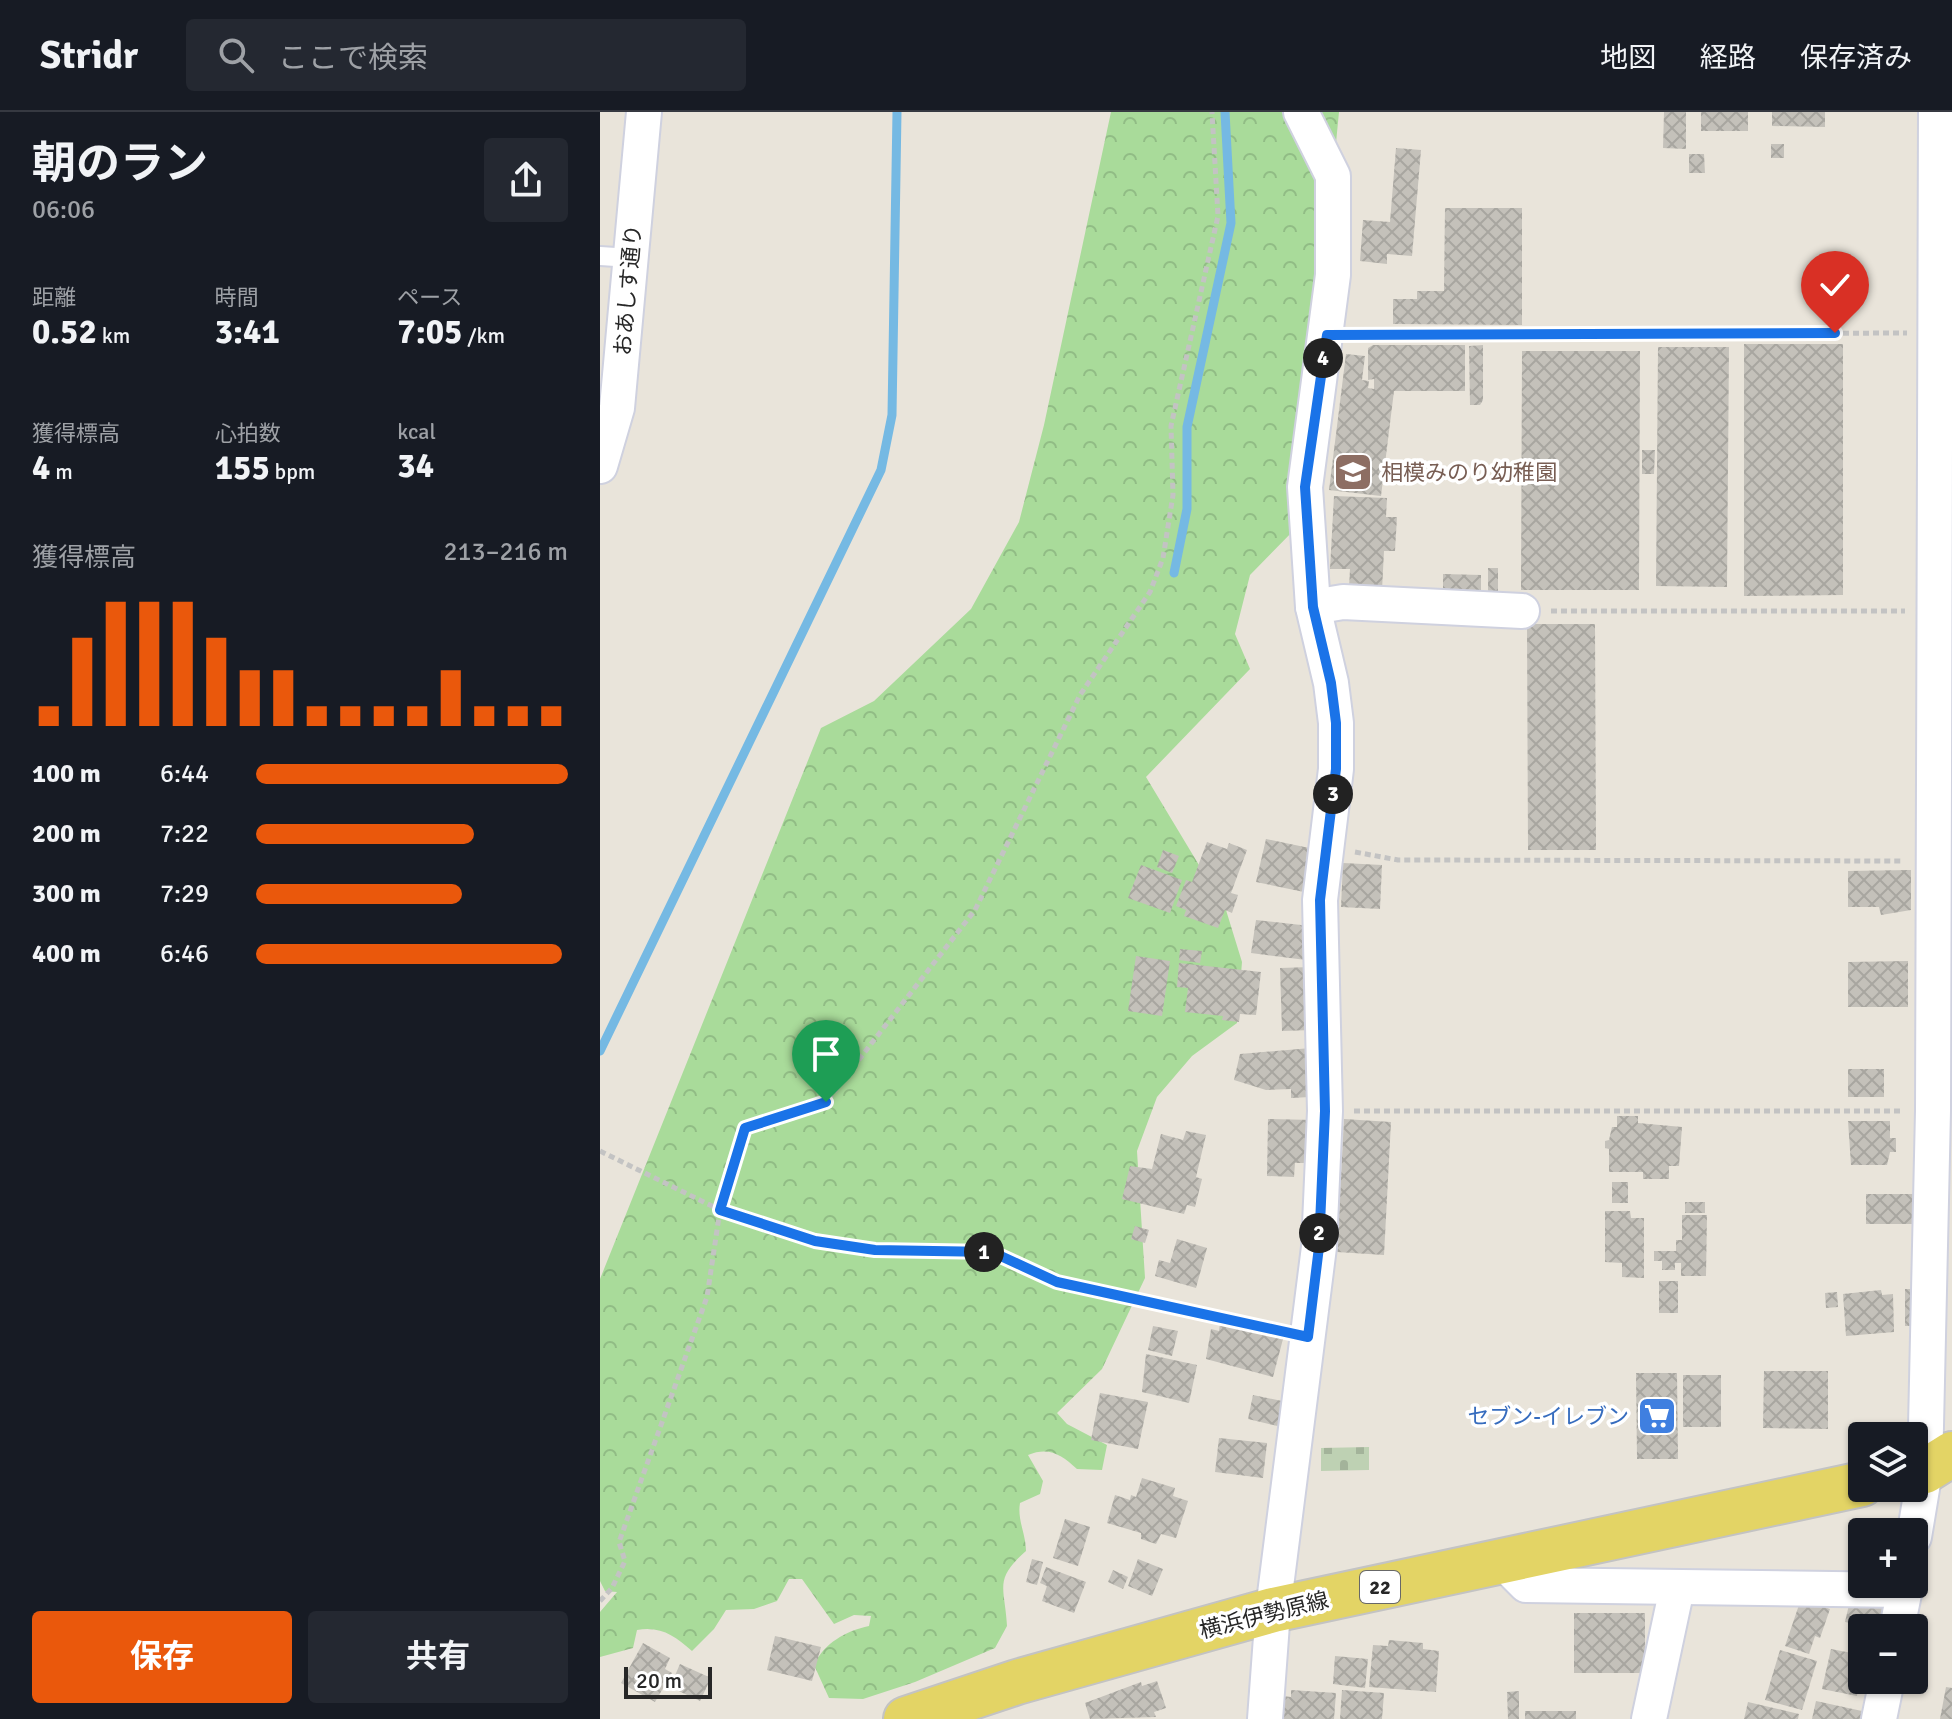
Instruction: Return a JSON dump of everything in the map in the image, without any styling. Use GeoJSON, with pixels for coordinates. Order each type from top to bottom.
{"type":"FeatureCollection","features":[{"type":"Feature","properties":{"kind":"main road","name":"横浜伊勢原線"},"geometry":{"type":"LineString","coordinates":[[906,1719],[1017,1682],[1273,1610],[1848,1487]]}},
{"type":"Feature","properties":{"kind":"street","name":"おあしす通り"},"geometry":{"type":"LineString","coordinates":[[600,466],[617,408],[615,257],[644,112]]}},
{"type":"Feature","properties":{"kind":"street"},"geometry":{"type":"LineString","coordinates":[[1265,1719],[1273,1610],[1319,1247],[1325,1111],[1320,900],[1336,769],[1336,723],[1331,683],[1313,607],[1305,487],[1333,275],[1333,176],[1301,112]]}},
{"type":"Feature","properties":{"kind":"street"},"geometry":{"type":"LineString","coordinates":[[1920,1518],[1936,1469],[1933,1111],[1936,112]]}},
{"type":"Feature","properties":{"kind":"street"},"geometry":{"type":"LineString","coordinates":[[1313,607],[1343,602],[1522,611]]}},
{"type":"Feature","properties":{"kind":"street"},"geometry":{"type":"LineString","coordinates":[[1502,1561],[1526,1585],[1848,1587]]}},
{"type":"Feature","properties":{"kind":"street"},"geometry":{"type":"LineString","coordinates":[[1649,1719],[1677,1588]]}},
{"type":"Feature","properties":{"kind":"street"},"geometry":{"type":"LineString","coordinates":[[1879,1719],[1884,1694]]}},
{"type":"Feature","properties":{"kind":"path"},"geometry":{"type":"LineString","coordinates":[[600,1601],[612,1588],[625,1561],[619,1542],[707,1297],[720,1210],[745,1128],[826,1102],[975,910],[1080,695],[1150,592],[1163,558],[1173,495],[1171,426],[1218,216],[1212,112]]}},
{"type":"Feature","properties":{"kind":"path"},"geometry":{"type":"LineString","coordinates":[[1327,335],[1935,333]]}},
{"type":"Feature","properties":{"kind":"path"},"geometry":{"type":"LineString","coordinates":[[1522,611],[1935,611]]}},
{"type":"Feature","properties":{"kind":"path"},"geometry":{"type":"LineString","coordinates":[[1327,846],[1398,860],[1934,861]]}},
{"type":"Feature","properties":{"kind":"path"},"geometry":{"type":"LineString","coordinates":[[1325,1111],[1933,1111]]}},
{"type":"Feature","properties":{"kind":"path"},"geometry":{"type":"LineString","coordinates":[[600,1151],[720,1210],[815,1241],[875,1250],[992,1252],[1057,1282],[1308,1337]]}},
{"type":"Feature","properties":{"kind":"green space"},"geometry":{"type":"Polygon","coordinates":[[[1111,112],[1339,112],[1299,525],[1250,575],[1235,634],[1250,669],[1146,777],[1226,910],[1242,962],[1237,1023],[1192,1056],[1157,1097],[1137,1151],[1145,1278],[1102,1369],[1057,1413],[1067,1424],[1107,1445],[1102,1470],[1077,1469],[1049,1452],[1028,1455],[1043,1481],[1040,1494],[1020,1503],[1026,1551],[1005,1577],[1003,1593],[1007,1626],[995,1648],[915,1682],[863,1699],[829,1698],[814,1665],[818,1657],[837,1639],[869,1626],[871,1616],[854,1615],[834,1624],[802,1579],[789,1579],[777,1601],[754,1609],[726,1610],[714,1629],[692,1651],[667,1633],[646,1629],[637,1630],[633,1648],[600,1657],[600,1612],[617,1592],[605,1591],[600,1581],[600,1279],[821,728],[874,701],[971,609],[1019,522],[1044,425],[1111,112]]]}},
{"type":"Feature","properties":{"kind":"green space"},"geometry":{"type":"Polygon","coordinates":[[[1369,1447],[1369,1470],[1321,1471],[1321,1448],[1369,1447]]]}},
{"type":"Feature","properties":{"kind":"building"},"geometry":{"type":"Polygon","coordinates":[[[1664,112],[1686,112],[1686,149],[1663,148],[1664,112]]]}},
{"type":"Feature","properties":{"kind":"building"},"geometry":{"type":"Polygon","coordinates":[[[1701,112],[1748,112],[1748,131],[1701,131],[1701,112]]]}},
{"type":"Feature","properties":{"kind":"building"},"geometry":{"type":"Polygon","coordinates":[[[1772,112],[1825,112],[1825,127],[1772,126],[1772,112]]]}},
{"type":"Feature","properties":{"kind":"building"},"geometry":{"type":"Polygon","coordinates":[[[1771,144],[1784,144],[1784,158],[1771,158],[1771,144]]]}},
{"type":"Feature","properties":{"kind":"building"},"geometry":{"type":"Polygon","coordinates":[[[1396,148],[1421,150],[1412,256],[1387,254],[1387,264],[1360,261],[1363,220],[1390,222],[1396,148]]]}},
{"type":"Feature","properties":{"kind":"building"},"geometry":{"type":"Polygon","coordinates":[[[1689,154],[1704,154],[1705,173],[1689,173],[1689,154]]]}},
{"type":"Feature","properties":{"kind":"building"},"geometry":{"type":"Polygon","coordinates":[[[1445,208],[1522,208],[1522,325],[1393,324],[1393,299],[1417,299],[1417,291],[1444,291],[1445,208]]]}},
{"type":"Feature","properties":{"kind":"building"},"geometry":{"type":"Polygon","coordinates":[[[1744,344],[1843,344],[1843,595],[1744,596],[1744,344]]]}},
{"type":"Feature","properties":{"kind":"building"},"geometry":{"type":"Polygon","coordinates":[[[1373,345],[1465,345],[1465,391],[1394,391],[1381,496],[1329,490],[1346,354],[1365,356],[1362,380],[1369,381],[1368,388],[1374,389],[1374,379],[1368,380],[1368,348],[1373,345]]]}},
{"type":"Feature","properties":{"kind":"building"},"geometry":{"type":"Polygon","coordinates":[[[1483,345],[1483,400],[1480,405],[1470,405],[1469,346],[1483,345]]]}},
{"type":"Feature","properties":{"kind":"building"},"geometry":{"type":"Polygon","coordinates":[[[1658,347],[1729,347],[1727,587],[1656,586],[1658,347]]]}},
{"type":"Feature","properties":{"kind":"building"},"geometry":{"type":"Polygon","coordinates":[[[1522,351],[1640,351],[1639,590],[1521,590],[1522,351]]]}},
{"type":"Feature","properties":{"kind":"building"},"geometry":{"type":"Polygon","coordinates":[[[1642,450],[1655,450],[1654,474],[1642,474],[1642,450]]]}},
{"type":"Feature","properties":{"kind":"building"},"geometry":{"type":"Polygon","coordinates":[[[1334,496],[1387,498],[1386,517],[1397,517],[1395,551],[1384,551],[1382,590],[1349,588],[1350,569],[1330,569],[1334,496]]]}},
{"type":"Feature","properties":{"kind":"building"},"geometry":{"type":"Polygon","coordinates":[[[1488,568],[1498,568],[1498,592],[1488,592],[1488,568]]]}},
{"type":"Feature","properties":{"kind":"building"},"geometry":{"type":"Polygon","coordinates":[[[1443,574],[1481,575],[1481,591],[1443,591],[1443,574]]]}},
{"type":"Feature","properties":{"kind":"building"},"geometry":{"type":"Polygon","coordinates":[[[1527,624],[1595,624],[1596,850],[1528,850],[1527,624]]]}},
{"type":"Feature","properties":{"kind":"building"},"geometry":{"type":"Polygon","coordinates":[[[1266,839],[1314,849],[1304,892],[1256,882],[1266,839]]]}},
{"type":"Feature","properties":{"kind":"building"},"geometry":{"type":"Polygon","coordinates":[[[1207,842],[1227,849],[1229,843],[1247,850],[1231,893],[1238,895],[1232,913],[1225,910],[1218,928],[1184,916],[1186,910],[1176,906],[1186,880],[1192,882],[1207,842]]]}},
{"type":"Feature","properties":{"kind":"building"},"geometry":{"type":"Polygon","coordinates":[[[1163,850],[1179,856],[1172,873],[1157,867],[1163,850]]]}},
{"type":"Feature","properties":{"kind":"building"},"geometry":{"type":"Polygon","coordinates":[[[1343,863],[1382,865],[1380,909],[1341,907],[1343,863]]]}},
{"type":"Feature","properties":{"kind":"building"},"geometry":{"type":"Polygon","coordinates":[[[1141,865],[1182,880],[1170,913],[1128,898],[1141,865]]]}},
{"type":"Feature","properties":{"kind":"building"},"geometry":{"type":"Polygon","coordinates":[[[1911,870],[1911,910],[1881,915],[1879,907],[1848,907],[1848,871],[1911,870]]]}},
{"type":"Feature","properties":{"kind":"building"},"geometry":{"type":"Polygon","coordinates":[[[1256,920],[1310,926],[1306,960],[1251,953],[1256,920]]]}},
{"type":"Feature","properties":{"kind":"building"},"geometry":{"type":"Polygon","coordinates":[[[1180,949],[1202,951],[1200,963],[1179,960],[1180,949]]]}},
{"type":"Feature","properties":{"kind":"building"},"geometry":{"type":"Polygon","coordinates":[[[1136,956],[1170,961],[1162,1016],[1128,1011],[1136,956]]]}},
{"type":"Feature","properties":{"kind":"building"},"geometry":{"type":"Polygon","coordinates":[[[1908,961],[1908,1007],[1848,1007],[1848,962],[1908,961]]]}},
{"type":"Feature","properties":{"kind":"building"},"geometry":{"type":"Polygon","coordinates":[[[1179,963],[1261,972],[1256,1015],[1240,1014],[1239,1022],[1222,1020],[1223,1016],[1185,1012],[1188,988],[1177,987],[1179,963]]]}},
{"type":"Feature","properties":{"kind":"building"},"geometry":{"type":"Polygon","coordinates":[[[1311,967],[1313,1030],[1282,1031],[1280,968],[1311,967]]]}},
{"type":"Feature","properties":{"kind":"building"},"geometry":{"type":"Polygon","coordinates":[[[1311,1048],[1310,1097],[1291,1098],[1291,1089],[1266,1090],[1234,1080],[1240,1054],[1311,1048]]]}},
{"type":"Feature","properties":{"kind":"building"},"geometry":{"type":"Polygon","coordinates":[[[1848,1069],[1884,1069],[1884,1097],[1848,1097],[1848,1069]]]}},
{"type":"Feature","properties":{"kind":"building"},"geometry":{"type":"Polygon","coordinates":[[[1617,1116],[1638,1116],[1638,1123],[1682,1127],[1679,1166],[1669,1166],[1669,1179],[1643,1179],[1643,1172],[1609,1172],[1609,1149],[1605,1148],[1605,1141],[1609,1140],[1612,1127],[1617,1127],[1617,1116]]]}},
{"type":"Feature","properties":{"kind":"building"},"geometry":{"type":"Polygon","coordinates":[[[1268,1119],[1313,1120],[1312,1163],[1295,1163],[1294,1177],[1267,1176],[1268,1119]]]}},
{"type":"Feature","properties":{"kind":"building"},"geometry":{"type":"Polygon","coordinates":[[[1344,1119],[1391,1122],[1384,1255],[1337,1252],[1344,1119]]]}},
{"type":"Feature","properties":{"kind":"building"},"geometry":{"type":"Polygon","coordinates":[[[1848,1121],[1890,1121],[1890,1138],[1896,1138],[1896,1152],[1890,1152],[1887,1165],[1851,1165],[1848,1121]]]}},
{"type":"Feature","properties":{"kind":"building"},"geometry":{"type":"Polygon","coordinates":[[[1186,1131],[1206,1135],[1196,1177],[1202,1179],[1195,1207],[1187,1205],[1184,1214],[1122,1199],[1130,1166],[1152,1169],[1161,1134],[1183,1140],[1186,1131]]]}},
{"type":"Feature","properties":{"kind":"building"},"geometry":{"type":"Polygon","coordinates":[[[1612,1182],[1628,1182],[1628,1203],[1612,1203],[1612,1182]]]}},
{"type":"Feature","properties":{"kind":"building"},"geometry":{"type":"Polygon","coordinates":[[[1866,1194],[1917,1194],[1917,1224],[1866,1224],[1866,1194]]]}},
{"type":"Feature","properties":{"kind":"building"},"geometry":{"type":"Polygon","coordinates":[[[1685,1202],[1705,1202],[1705,1213],[1685,1213],[1685,1202]]]}},
{"type":"Feature","properties":{"kind":"building"},"geometry":{"type":"Polygon","coordinates":[[[1605,1211],[1630,1211],[1631,1218],[1644,1218],[1644,1278],[1622,1277],[1622,1263],[1605,1262],[1605,1211]]]}},
{"type":"Feature","properties":{"kind":"building"},"geometry":{"type":"Polygon","coordinates":[[[1682,1215],[1707,1215],[1706,1276],[1681,1276],[1681,1263],[1675,1263],[1675,1270],[1662,1270],[1662,1261],[1654,1261],[1654,1251],[1676,1251],[1676,1240],[1682,1240],[1682,1215]]]}},
{"type":"Feature","properties":{"kind":"building"},"geometry":{"type":"Polygon","coordinates":[[[1135,1226],[1149,1230],[1145,1243],[1131,1239],[1135,1226]]]}},
{"type":"Feature","properties":{"kind":"building"},"geometry":{"type":"Polygon","coordinates":[[[1177,1239],[1207,1248],[1196,1288],[1155,1276],[1159,1260],[1170,1263],[1177,1239]]]}},
{"type":"Feature","properties":{"kind":"building"},"geometry":{"type":"Polygon","coordinates":[[[1659,1281],[1678,1281],[1678,1313],[1659,1313],[1659,1281]]]}},
{"type":"Feature","properties":{"kind":"building"},"geometry":{"type":"Polygon","coordinates":[[[1905,1289],[1918,1289],[1919,1326],[1905,1326],[1905,1289]]]}},
{"type":"Feature","properties":{"kind":"building"},"geometry":{"type":"Polygon","coordinates":[[[1881,1290],[1882,1295],[1893,1294],[1894,1332],[1846,1336],[1843,1294],[1881,1290]]]}},
{"type":"Feature","properties":{"kind":"building"},"geometry":{"type":"Polygon","coordinates":[[[1837,1292],[1838,1307],[1826,1308],[1825,1293],[1837,1292]]]}},
{"type":"Feature","properties":{"kind":"building"},"geometry":{"type":"Polygon","coordinates":[[[1220,1323],[1283,1339],[1273,1377],[1206,1359],[1211,1329],[1219,1331],[1220,1323]]]}},
{"type":"Feature","properties":{"kind":"building"},"geometry":{"type":"Polygon","coordinates":[[[1153,1326],[1178,1331],[1172,1356],[1148,1350],[1153,1326]]]}},
{"type":"Feature","properties":{"kind":"building"},"geometry":{"type":"Polygon","coordinates":[[[1146,1354],[1197,1365],[1189,1403],[1142,1392],[1146,1354]]]}},
{"type":"Feature","properties":{"kind":"building"},"geometry":{"type":"Polygon","coordinates":[[[1764,1371],[1828,1371],[1828,1429],[1763,1428],[1764,1371]]]}},
{"type":"Feature","properties":{"kind":"building","name":"セブン-イレブン"},"geometry":{"type":"Polygon","coordinates":[[[1636,1373],[1677,1373],[1678,1459],[1637,1459],[1636,1373]]]}},
{"type":"Feature","properties":{"kind":"building"},"geometry":{"type":"Polygon","coordinates":[[[1683,1375],[1721,1375],[1721,1427],[1683,1427],[1683,1375]]]}},
{"type":"Feature","properties":{"kind":"building"},"geometry":{"type":"Polygon","coordinates":[[[1100,1393],[1148,1402],[1138,1449],[1091,1440],[1100,1393]]]}},
{"type":"Feature","properties":{"kind":"building"},"geometry":{"type":"Polygon","coordinates":[[[1253,1395],[1287,1402],[1282,1427],[1248,1419],[1253,1395]]]}},
{"type":"Feature","properties":{"kind":"building"},"geometry":{"type":"Polygon","coordinates":[[[1219,1438],[1267,1443],[1263,1478],[1215,1472],[1219,1438]]]}},
{"type":"Feature","properties":{"kind":"building"},"geometry":{"type":"Polygon","coordinates":[[[1142,1478],[1175,1488],[1173,1496],[1188,1501],[1176,1538],[1161,1534],[1156,1544],[1141,1539],[1141,1533],[1107,1523],[1115,1495],[1130,1500],[1131,1495],[1136,1497],[1142,1478]]]}},
{"type":"Feature","properties":{"kind":"building"},"geometry":{"type":"Polygon","coordinates":[[[1065,1519],[1090,1527],[1078,1566],[1053,1558],[1065,1519]]]}},
{"type":"Feature","properties":{"kind":"building"},"geometry":{"type":"Polygon","coordinates":[[[1032,1559],[1043,1562],[1037,1585],[1026,1582],[1032,1559]]]}},
{"type":"Feature","properties":{"kind":"building"},"geometry":{"type":"Polygon","coordinates":[[[1138,1559],[1163,1569],[1152,1596],[1128,1586],[1138,1559]]]}},
{"type":"Feature","properties":{"kind":"building"},"geometry":{"type":"Polygon","coordinates":[[[1046,1567],[1086,1582],[1074,1613],[1042,1601],[1047,1586],[1040,1583],[1046,1567]]]}},
{"type":"Feature","properties":{"kind":"building"},"geometry":{"type":"Polygon","coordinates":[[[1113,1570],[1128,1577],[1123,1589],[1108,1582],[1113,1570]]]}},
{"type":"Feature","properties":{"kind":"building"},"geometry":{"type":"Polygon","coordinates":[[[1851,1598],[1892,1604],[1890,1614],[1848,1614],[1848,1623],[1845,1622],[1851,1598]]]}},
{"type":"Feature","properties":{"kind":"building"},"geometry":{"type":"Polygon","coordinates":[[[1801,1599],[1830,1609],[1820,1638],[1815,1636],[1809,1654],[1785,1646],[1801,1599]]]}},
{"type":"Feature","properties":{"kind":"building"},"geometry":{"type":"Polygon","coordinates":[[[1574,1613],[1645,1613],[1645,1673],[1574,1673],[1574,1613]]]}},
{"type":"Feature","properties":{"kind":"building"},"geometry":{"type":"Polygon","coordinates":[[[775,1636],[821,1647],[812,1681],[767,1670],[775,1636]]]}},
{"type":"Feature","properties":{"kind":"building"},"geometry":{"type":"Polygon","coordinates":[[[1389,1640],[1423,1643],[1423,1649],[1439,1651],[1436,1692],[1369,1687],[1373,1645],[1388,1646],[1389,1640]]]}},
{"type":"Feature","properties":{"kind":"building"},"geometry":{"type":"Polygon","coordinates":[[[643,1643],[670,1658],[665,1669],[672,1673],[655,1702],[621,1683],[643,1643]]]}},
{"type":"Feature","properties":{"kind":"building"},"geometry":{"type":"Polygon","coordinates":[[[1831,1649],[1848,1652],[1848,1694],[1857,1696],[1822,1689],[1831,1649]]]}},
{"type":"Feature","properties":{"kind":"building"},"geometry":{"type":"Polygon","coordinates":[[[1780,1650],[1817,1661],[1802,1710],[1765,1700],[1780,1650]]]}},
{"type":"Feature","properties":{"kind":"building"},"geometry":{"type":"Polygon","coordinates":[[[1335,1656],[1368,1659],[1365,1688],[1333,1684],[1335,1656]]]}},
{"type":"Feature","properties":{"kind":"building"},"geometry":{"type":"Polygon","coordinates":[[[680,1664],[711,1678],[700,1701],[670,1687],[680,1664]]]}},
{"type":"Feature","properties":{"kind":"building"},"geometry":{"type":"Polygon","coordinates":[[[1157,1681],[1166,1708],[1154,1712],[1156,1717],[1090,1719],[1085,1703],[1141,1682],[1142,1686],[1157,1681]]]}},
{"type":"Feature","properties":{"kind":"building"},"geometry":{"type":"Polygon","coordinates":[[[1946,1687],[1952,1688],[1952,1719],[1940,1719],[1946,1687]]]}},
{"type":"Feature","properties":{"kind":"building"},"geometry":{"type":"Polygon","coordinates":[[[1291,1690],[1336,1693],[1334,1719],[1281,1719],[1283,1696],[1291,1697],[1291,1690]]]}},
{"type":"Feature","properties":{"kind":"building"},"geometry":{"type":"Polygon","coordinates":[[[1342,1690],[1384,1693],[1382,1719],[1340,1719],[1342,1690]]]}},
{"type":"Feature","properties":{"kind":"building"},"geometry":{"type":"Polygon","coordinates":[[[1519,1691],[1519,1719],[1508,1719],[1507,1692],[1519,1691]]]}},
{"type":"Feature","properties":{"kind":"building"},"geometry":{"type":"Polygon","coordinates":[[[1816,1701],[1862,1711],[1860,1719],[1812,1719],[1816,1701]]]}},
{"type":"Feature","properties":{"kind":"building"},"geometry":{"type":"Polygon","coordinates":[[[1748,1702],[1799,1714],[1798,1719],[1744,1719],[1748,1702]]]}},
{"type":"Feature","properties":{"kind":"building"},"geometry":{"type":"Polygon","coordinates":[[[1525,1711],[1576,1711],[1576,1719],[1525,1719],[1525,1711]]]}},
{"type":"Feature","properties":{"kind":"waterway"},"geometry":{"type":"LineString","coordinates":[[600,1051],[881,470],[892,415],[897,112]]}},
{"type":"Feature","properties":{"kind":"waterway"},"geometry":{"type":"LineString","coordinates":[[1174,573],[1187,509],[1187,427],[1231,223],[1225,112]]}},
{"type":"Feature","properties":{"kind":"place","name":"相模みのり幼稚園"},"geometry":{"type":"Point","coordinates":[1353,472]}},
{"type":"Feature","properties":{"kind":"place","name":"セブン-イレブン"},"geometry":{"type":"Point","coordinates":[1657,1416]}},
{"type":"Feature","properties":{"kind":"route"},"geometry":{"type":"LineString","coordinates":[[826,1102],[745,1128],[720,1210],[815,1241],[875,1250],[992,1252],[1057,1282],[1308,1337],[1319,1247],[1325,1111],[1320,900],[1336,769],[1336,723],[1331,683],[1313,607],[1305,487],[1327,335],[1835,333]]}}]}
